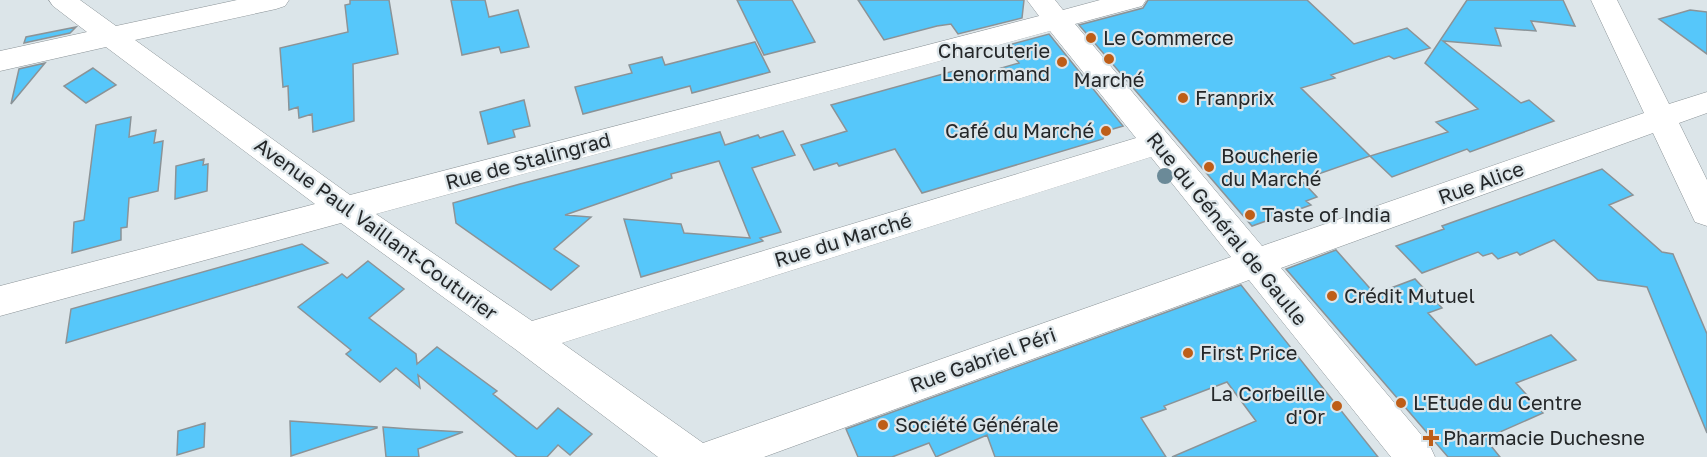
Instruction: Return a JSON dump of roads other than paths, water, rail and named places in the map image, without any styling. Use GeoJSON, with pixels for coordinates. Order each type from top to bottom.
{"type":"FeatureCollection","features":[{"type":"Feature","properties":{"kind":"street","name":"Avenue Paul Vaillant-Couturier"},"geometry":{"type":"LineString","coordinates":[[62,0],[345,209],[528,338],[646,427],[691,457]]}},
{"type":"Feature","properties":{"kind":"street"},"geometry":{"type":"LineString","coordinates":[[0,61],[276,0]]}},
{"type":"Feature","properties":{"kind":"street","name":"Rue de Stalingrad"},"geometry":{"type":"LineString","coordinates":[[0,301],[345,209],[1048,10],[1133,0]]}},
{"type":"Feature","properties":{"kind":"street"},"geometry":{"type":"LineString","coordinates":[[1604,0],[1707,213]]}},
{"type":"Feature","properties":{"kind":"street","name":"Rue du Général de Gaulle"},"geometry":{"type":"LineString","coordinates":[[1048,10],[1415,457]]}},
{"type":"Feature","properties":{"kind":"street","name":"Rue Alice"},"geometry":{"type":"LineString","coordinates":[[1254,263],[1707,102]]}},
{"type":"Feature","properties":{"kind":"street","name":"Rue du Marché"},"geometry":{"type":"LineString","coordinates":[[528,338],[1158,143]]}},
{"type":"Feature","properties":{"kind":"street","name":"Rue Gabriel Péri"},"geometry":{"type":"LineString","coordinates":[[713,457],[1254,263]]}},
{"type":"Feature","properties":{"kind":"place","name":"Le Commerce"},"geometry":{"type":"Point","coordinates":[1091,38]}},
{"type":"Feature","properties":{"kind":"place","name":"Marché"},"geometry":{"type":"Point","coordinates":[1109,59]}},
{"type":"Feature","properties":{"kind":"place","name":"Charcuterie Lenormand"},"geometry":{"type":"Point","coordinates":[1062,62]}},
{"type":"Feature","properties":{"kind":"place","name":"Franprix"},"geometry":{"type":"Point","coordinates":[1183,98]}},
{"type":"Feature","properties":{"kind":"place","name":"Café du Marché"},"geometry":{"type":"Point","coordinates":[1106,131]}},
{"type":"Feature","properties":{"kind":"place","name":"Boucherie du Marché"},"geometry":{"type":"Point","coordinates":[1209,167]}},
{"type":"Feature","properties":{"kind":"place","name":"Taste of India"},"geometry":{"type":"Point","coordinates":[1250,215]}},
{"type":"Feature","properties":{"kind":"place","name":"Crédit Mutuel"},"geometry":{"type":"Point","coordinates":[1332,296]}},
{"type":"Feature","properties":{"kind":"place","name":"First Price"},"geometry":{"type":"Point","coordinates":[1188,353]}},
{"type":"Feature","properties":{"kind":"place","name":"L'Etude du Centre"},"geometry":{"type":"Point","coordinates":[1401,403]}},
{"type":"Feature","properties":{"kind":"place","name":"La Corbeille d'Or"},"geometry":{"type":"Point","coordinates":[1337,406]}},
{"type":"Feature","properties":{"kind":"place","name":"Société Générale"},"geometry":{"type":"Point","coordinates":[883,425]}},
{"type":"Feature","properties":{"kind":"place","name":"Pharmacie Duchesne"},"geometry":{"type":"Point","coordinates":[1431,438]}}]}
